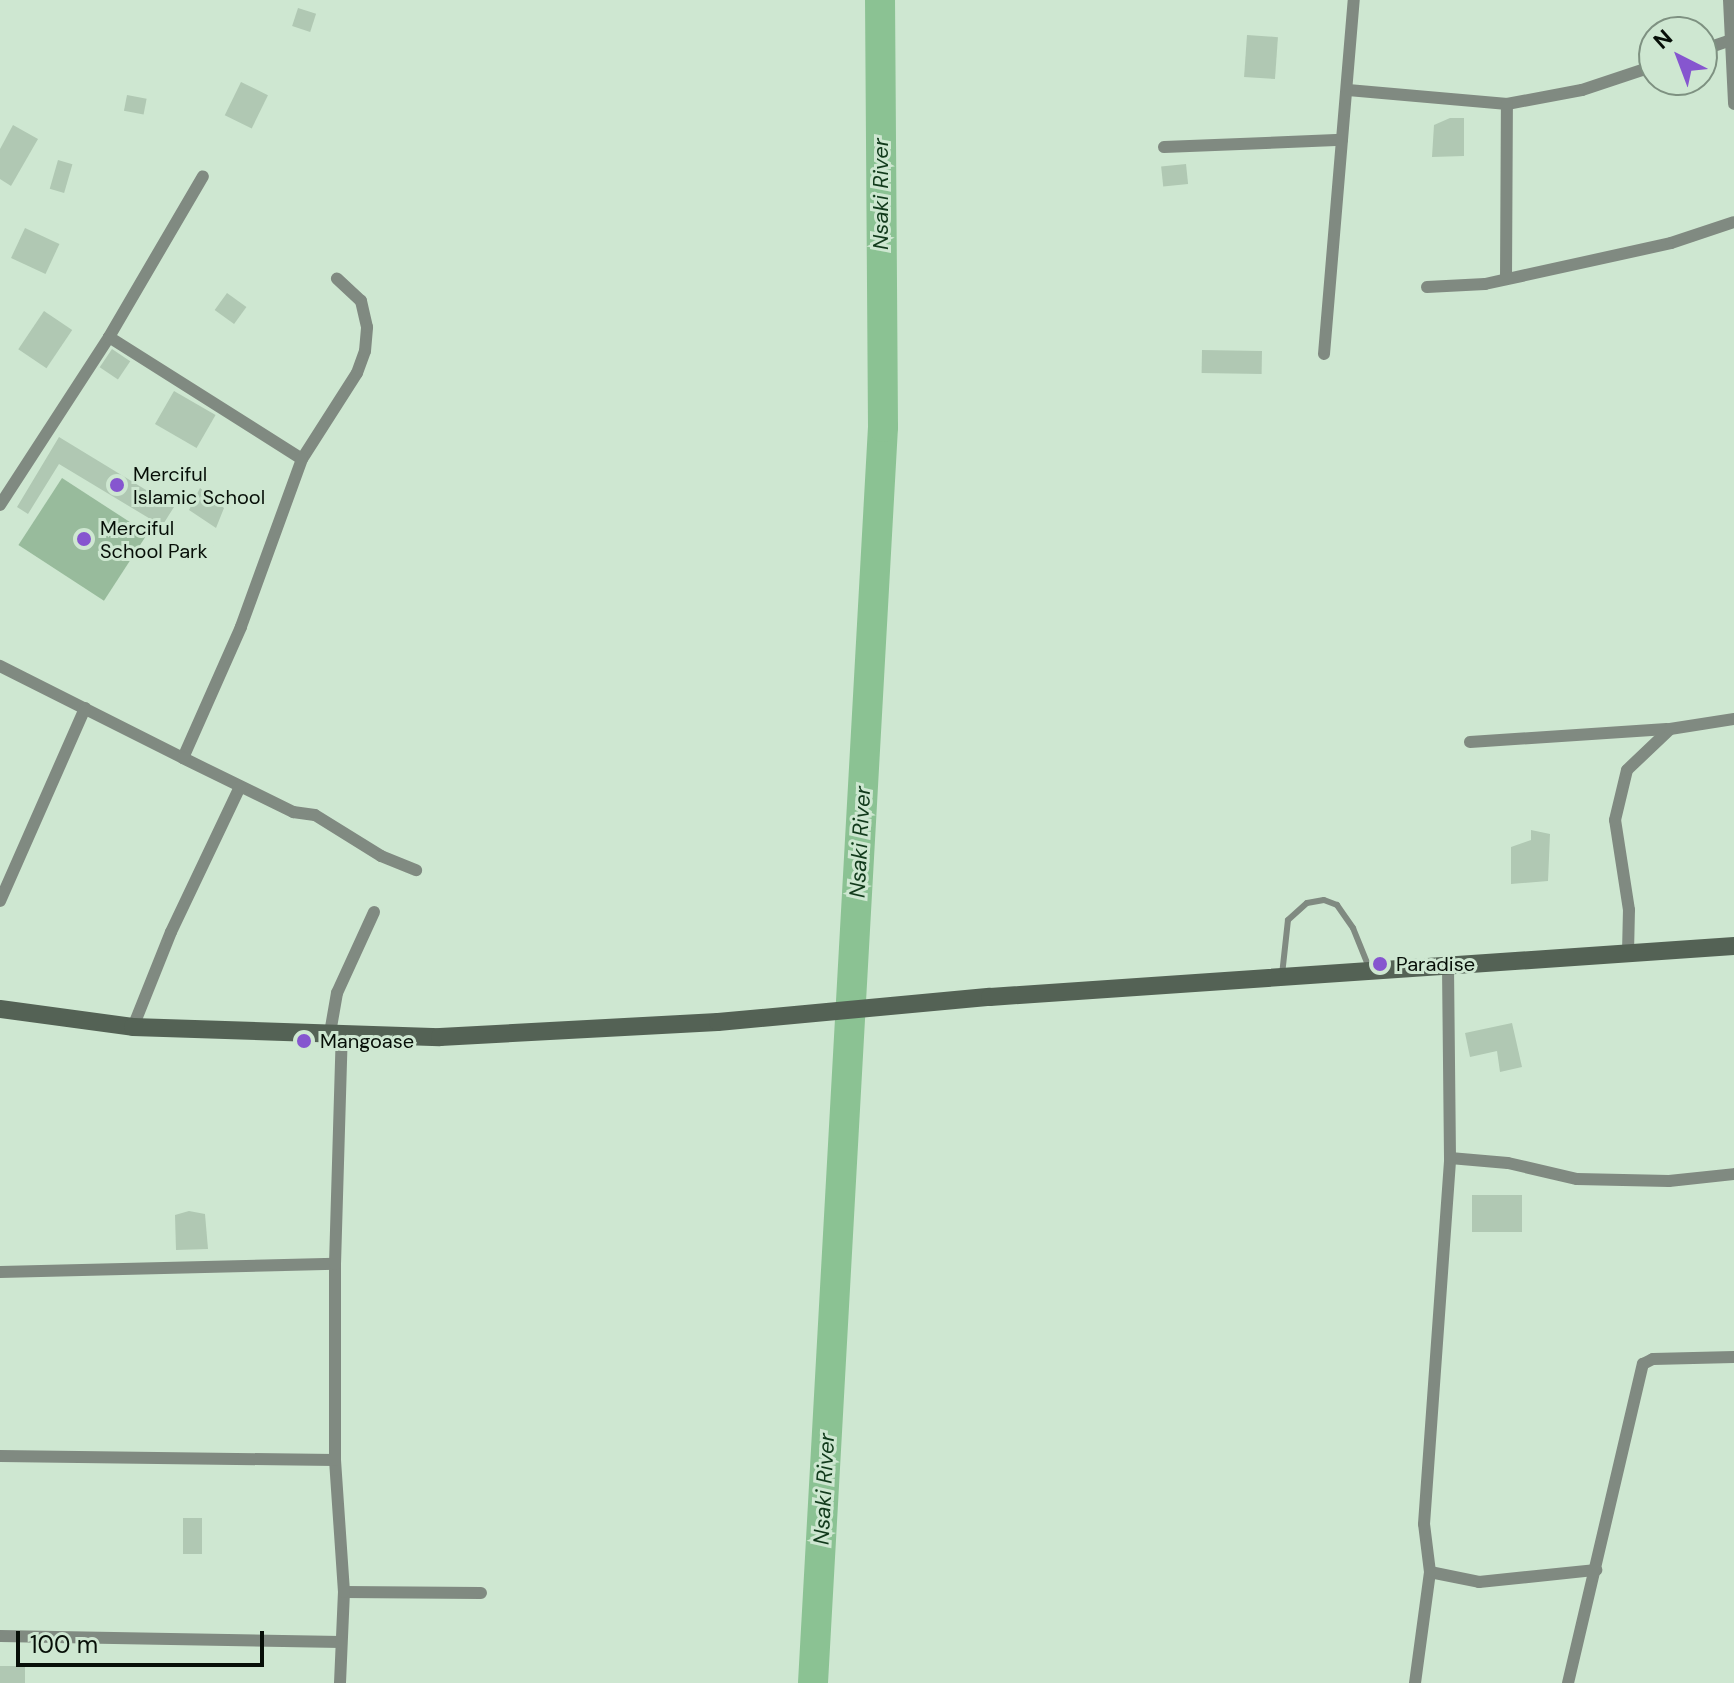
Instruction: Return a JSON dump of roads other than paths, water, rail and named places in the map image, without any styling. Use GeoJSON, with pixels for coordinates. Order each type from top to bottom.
{"type":"FeatureCollection","features":[{"type":"Feature","properties":{"kind":"street"},"geometry":{"type":"LineString","coordinates":[[1324,354],[1354,0]]}},
{"type":"Feature","properties":{"kind":"street"},"geometry":{"type":"LineString","coordinates":[[1729,0],[1728,41],[1734,104]]}},
{"type":"Feature","properties":{"kind":"street"},"geometry":{"type":"LineString","coordinates":[[1718,44],[1728,41]]}},
{"type":"Feature","properties":{"kind":"street"},"geometry":{"type":"LineString","coordinates":[[1348,90],[1507,104],[1582,90],[1638,71]]}},
{"type":"Feature","properties":{"kind":"street"},"geometry":{"type":"LineString","coordinates":[[1506,279],[1507,104]]}},
{"type":"Feature","properties":{"kind":"street"},"geometry":{"type":"LineString","coordinates":[[1164,147],[1342,140]]}},
{"type":"Feature","properties":{"kind":"street"},"geometry":{"type":"LineString","coordinates":[[0,505],[109,337],[203,176]]}},
{"type":"Feature","properties":{"kind":"street"},"geometry":{"type":"LineString","coordinates":[[1427,287],[1506,279],[1671,243],[1734,222]]}},
{"type":"Feature","properties":{"kind":"street"},"geometry":{"type":"LineString","coordinates":[[183,758],[241,627],[302,459],[357,373],[365,351],[367,327],[361,301],[337,279]]}},
{"type":"Feature","properties":{"kind":"street"},"geometry":{"type":"LineString","coordinates":[[109,337],[302,459]]}},
{"type":"Feature","properties":{"kind":"street"},"geometry":{"type":"LineString","coordinates":[[0,666],[240,787],[293,812],[315,815],[381,856],[416,870]]}},
{"type":"Feature","properties":{"kind":"street"},"geometry":{"type":"LineString","coordinates":[[0,901],[85,708]]}},
{"type":"Feature","properties":{"kind":"street"},"geometry":{"type":"LineString","coordinates":[[1470,742],[1670,729],[1734,719]]}},
{"type":"Feature","properties":{"kind":"street"},"geometry":{"type":"LineString","coordinates":[[1628,953],[1629,910],[1617,843],[1617,797],[1627,770],[1670,729]]}},
{"type":"Feature","properties":{"kind":"street"},"geometry":{"type":"LineString","coordinates":[[133,1027],[171,932],[240,787]]}},
{"type":"Feature","properties":{"kind":"street"},"geometry":{"type":"LineString","coordinates":[[340,1683],[344,1592],[335,1460],[337,993],[374,912]]}},
{"type":"Feature","properties":{"kind":"street"},"geometry":{"type":"LineString","coordinates":[[0,1009],[133,1027],[440,1037],[718,1022],[1734,946]]}},
{"type":"Feature","properties":{"kind":"street"},"geometry":{"type":"LineString","coordinates":[[1415,1683],[1430,1572],[1424,1524],[1450,1158],[1448,968]]}},
{"type":"Feature","properties":{"kind":"street"},"geometry":{"type":"LineString","coordinates":[[1450,1158],[1508,1163],[1577,1179],[1669,1181],[1734,1174]]}},
{"type":"Feature","properties":{"kind":"street"},"geometry":{"type":"LineString","coordinates":[[0,1272],[335,1264]]}},
{"type":"Feature","properties":{"kind":"street"},"geometry":{"type":"LineString","coordinates":[[1568,1683],[1643,1364],[1653,1359],[1734,1357]]}},
{"type":"Feature","properties":{"kind":"street"},"geometry":{"type":"LineString","coordinates":[[0,1456],[335,1460]]}},
{"type":"Feature","properties":{"kind":"street"},"geometry":{"type":"LineString","coordinates":[[1430,1572],[1479,1582],[1596,1570]]}},
{"type":"Feature","properties":{"kind":"street"},"geometry":{"type":"LineString","coordinates":[[344,1592],[481,1593]]}},
{"type":"Feature","properties":{"kind":"street"},"geometry":{"type":"LineString","coordinates":[[0,1636],[341,1642]]}},
{"type":"Feature","properties":{"kind":"lane"},"geometry":{"type":"LineString","coordinates":[[1281,979],[1288,920],[1307,903],[1324,900],[1337,905],[1353,928],[1371,973]]}},
{"type":"Feature","properties":{"kind":"waterway","name":"Nsaki River"},"geometry":{"type":"LineString","coordinates":[[813,1683],[883,427],[880,0]]}},
{"type":"Feature","properties":{"kind":"place","name":"Merciful Islamic School"},"geometry":{"type":"Point","coordinates":[117,485]}},
{"type":"Feature","properties":{"kind":"place","name":"Merciful School Park"},"geometry":{"type":"Point","coordinates":[84,539]}},
{"type":"Feature","properties":{"kind":"place","name":"Paradise"},"geometry":{"type":"Point","coordinates":[1380,964]}},
{"type":"Feature","properties":{"kind":"place","name":"Mangoase"},"geometry":{"type":"Point","coordinates":[304,1041]}}]}
